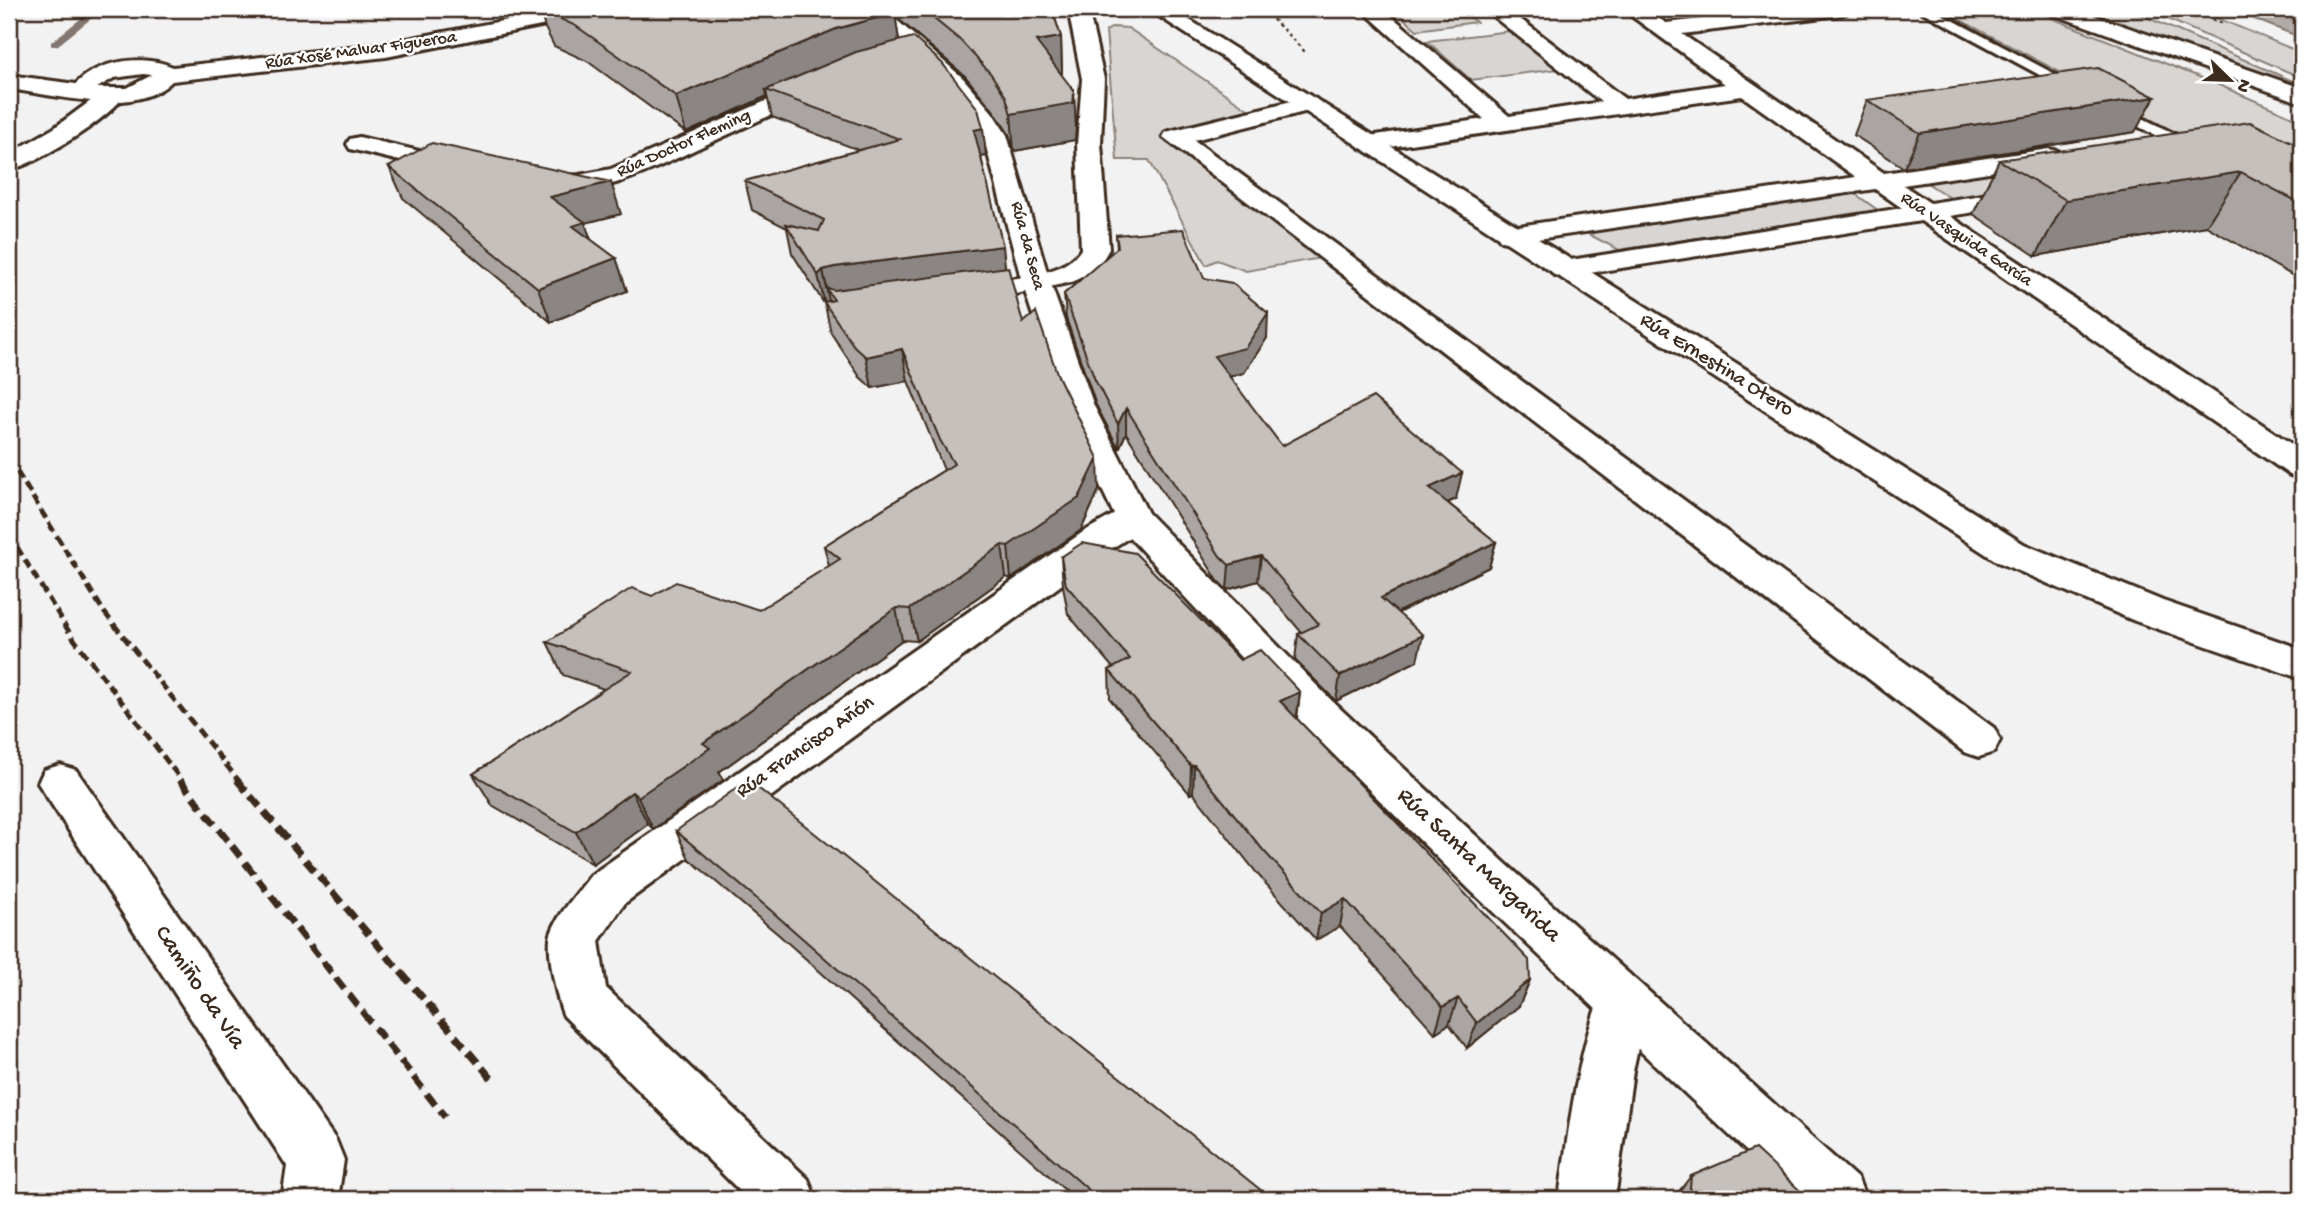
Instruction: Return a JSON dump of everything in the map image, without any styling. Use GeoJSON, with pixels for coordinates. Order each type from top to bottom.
{"type":"FeatureCollection","features":[{"type":"Feature","properties":{"kind":"street","name":"Rúa Xosé Malvar Figueroa"},"geometry":{"type":"LineString","coordinates":[[17,83],[86,92],[87,84],[147,88],[165,75],[386,50],[596,9]]}},
{"type":"Feature","properties":{"kind":"street","name":"Rúa da Seca"},"geometry":{"type":"LineString","coordinates":[[872,9],[908,55],[966,94],[983,114],[995,135],[1036,282],[1078,406],[1133,519]]}},
{"type":"Feature","properties":{"kind":"street"},"geometry":{"type":"LineString","coordinates":[[931,297],[1036,282],[1072,271],[1087,263],[1095,249],[1089,144],[1093,79],[1078,9]]}},
{"type":"Feature","properties":{"kind":"street","name":"Rúa Ernestina Otero"},"geometry":{"type":"LineString","coordinates":[[1158,9],[2011,553],[2149,611],[2302,664]]}},
{"type":"Feature","properties":{"kind":"street"},"geometry":{"type":"LineString","coordinates":[[1371,9],[1503,123]]}},
{"type":"Feature","properties":{"kind":"street"},"geometry":{"type":"LineString","coordinates":[[1494,9],[1620,107]]}},
{"type":"Feature","properties":{"kind":"street"},"geometry":{"type":"LineString","coordinates":[[1664,19],[1840,9]]}},
{"type":"Feature","properties":{"kind":"street"},"geometry":{"type":"LineString","coordinates":[[2056,9],[2302,96]]}},
{"type":"Feature","properties":{"kind":"street","name":"Rúa Vasquida García"},"geometry":{"type":"LineString","coordinates":[[1635,10],[1664,19],[1747,88],[2302,467]]}},
{"type":"Feature","properties":{"kind":"street","name":"Rúa Doctor Fleming"},"geometry":{"type":"LineString","coordinates":[[527,182],[552,185],[618,175],[838,76]]}},
{"type":"Feature","properties":{"kind":"street","name":"Rúa Xosé Malvar Figueroa"},"geometry":{"type":"LineString","coordinates":[[17,83],[108,85]]}},
{"type":"Feature","properties":{"kind":"street"},"geometry":{"type":"LineString","coordinates":[[9,163],[36,152],[74,127],[108,85]]}},
{"type":"Feature","properties":{"kind":"street"},"geometry":{"type":"LineString","coordinates":[[1369,143],[1747,88]]}},
{"type":"Feature","properties":{"kind":"street"},"geometry":{"type":"LineString","coordinates":[[1308,104],[1175,137],[1979,740]]}},
{"type":"Feature","properties":{"kind":"street"},"geometry":{"type":"LineString","coordinates":[[2132,142],[2168,136]]}},
{"type":"Feature","properties":{"kind":"street"},"geometry":{"type":"LineString","coordinates":[[359,144],[489,174]]}},
{"type":"Feature","properties":{"kind":"street"},"geometry":{"type":"LineString","coordinates":[[1511,235],[2068,153]]}},
{"type":"Feature","properties":{"kind":"street"},"geometry":{"type":"LineString","coordinates":[[2180,170],[2208,162]]}},
{"type":"Feature","properties":{"kind":"street"},"geometry":{"type":"LineString","coordinates":[[1564,269],[2048,192]]}},
{"type":"Feature","properties":{"kind":"street","name":"Rúa Santa Margarida"},"geometry":{"type":"LineString","coordinates":[[1133,519],[1316,711],[1487,876],[1838,1199]]}},
{"type":"Feature","properties":{"kind":"street","name":"Rúa Francisco Añón"},"geometry":{"type":"LineString","coordinates":[[788,1199],[582,999],[574,937],[608,889],[1096,541],[1133,519]]}},
{"type":"Feature","properties":{"kind":"street","name":"Camiño da Vía"},"geometry":{"type":"LineString","coordinates":[[60,783],[316,1160],[310,1199]]}},
{"type":"Feature","properties":{"kind":"street"},"geometry":{"type":"LineString","coordinates":[[1587,1199],[1607,1071],[1623,1002]]}},
{"type":"Feature","properties":{"kind":"lane"},"geometry":{"type":"LineString","coordinates":[[1923,9],[2168,136],[2208,162]]}},
{"type":"Feature","properties":{"kind":"shaded area"},"geometry":{"type":"Polygon","coordinates":[[[1393,9],[1459,9],[1476,22],[1417,30],[1393,9]]]}},
{"type":"Feature","properties":{"kind":"shaded area"},"geometry":{"type":"Polygon","coordinates":[[[1939,9],[2029,9],[2302,121],[2302,198],[1939,9]]]}},
{"type":"Feature","properties":{"kind":"shaded area"},"geometry":{"type":"Polygon","coordinates":[[[2075,9],[2128,9],[2302,85],[2302,88],[2075,9]]]}},
{"type":"Feature","properties":{"kind":"shaded area"},"geometry":{"type":"Polygon","coordinates":[[[2145,9],[2195,9],[2302,53],[2302,78],[2145,9]]]}},
{"type":"Feature","properties":{"kind":"shaded area"},"geometry":{"type":"Polygon","coordinates":[[[2229,9],[2302,9],[2302,38],[2229,9]]]}},
{"type":"Feature","properties":{"kind":"shaded area"},"geometry":{"type":"Polygon","coordinates":[[[1113,27],[1128,28],[1248,109],[1249,113],[1161,136],[1321,258],[1246,271],[1217,260],[1206,265],[1149,160],[1117,160],[1106,31],[1113,27]]]}},
{"type":"Feature","properties":{"kind":"shaded area"},"geometry":{"type":"Polygon","coordinates":[[[1510,31],[1558,69],[1471,80],[1427,41],[1510,31]]]}},
{"type":"Feature","properties":{"kind":"shaded area"},"geometry":{"type":"Polygon","coordinates":[[[2159,144],[2191,161],[1952,199],[1924,181],[2159,144]]]}},
{"type":"Feature","properties":{"kind":"shaded area"},"geometry":{"type":"Polygon","coordinates":[[[1854,193],[1879,211],[1619,250],[1586,233],[1854,193]]]}},
{"type":"Feature","properties":{"kind":"building"},"geometry":{"type":"Polygon","coordinates":[[[542,9],[890,9],[895,13],[836,29],[676,96],[576,26],[542,9]]]}},
{"type":"Feature","properties":{"kind":"building"},"geometry":{"type":"Polygon","coordinates":[[[922,9],[1052,9],[1061,37],[1036,41],[1074,91],[1073,103],[1011,114],[1006,97],[991,74],[961,41],[922,9]]]}},
{"type":"Feature","properties":{"kind":"building"},"geometry":{"type":"Polygon","coordinates":[[[913,37],[942,63],[978,109],[983,128],[974,130],[1003,246],[834,267],[823,270],[818,275],[786,224],[819,231],[824,220],[745,181],[900,139],[766,90],[856,52],[913,37]]]}},
{"type":"Feature","properties":{"kind":"building"},"geometry":{"type":"Polygon","coordinates":[[[2098,68],[2155,97],[1920,133],[1867,100],[2098,68]]]}},
{"type":"Feature","properties":{"kind":"building"},"geometry":{"type":"Polygon","coordinates":[[[2250,122],[2302,147],[2302,204],[2241,172],[2066,200],[1999,160],[2250,122]]]}},
{"type":"Feature","properties":{"kind":"building"},"geometry":{"type":"Polygon","coordinates":[[[432,143],[611,182],[550,197],[585,222],[573,226],[616,258],[538,288],[389,167],[432,143]]]}},
{"type":"Feature","properties":{"kind":"building"},"geometry":{"type":"Polygon","coordinates":[[[1183,229],[1204,278],[1232,283],[1268,313],[1245,348],[1214,356],[1282,446],[1373,397],[1462,473],[1429,488],[1496,542],[1381,598],[1423,635],[1340,676],[1298,634],[1319,624],[1261,556],[1229,565],[1220,556],[1126,408],[1118,424],[1095,380],[1064,294],[1118,247],[1116,235],[1183,229]]]}},
{"type":"Feature","properties":{"kind":"building"},"geometry":{"type":"Polygon","coordinates":[[[1008,267],[1023,323],[1036,312],[1058,376],[1098,458],[1079,498],[1008,546],[1002,545],[910,609],[896,608],[703,743],[710,748],[638,797],[632,792],[576,832],[473,774],[632,671],[547,642],[632,588],[652,596],[676,582],[759,610],[840,559],[824,546],[954,464],[940,440],[902,349],[866,357],[854,346],[824,302],[834,300],[826,288],[834,290],[1008,267]]]}},
{"type":"Feature","properties":{"kind":"building"},"geometry":{"type":"Polygon","coordinates":[[[1082,543],[1135,553],[1240,660],[1260,650],[1300,692],[1280,701],[1529,960],[1530,980],[1477,1023],[1458,998],[1443,1007],[1345,899],[1321,913],[1263,850],[1194,765],[1191,766],[1109,670],[1130,659],[1066,585],[1061,557],[1082,543]]]}},
{"type":"Feature","properties":{"kind":"building"},"geometry":{"type":"Polygon","coordinates":[[[748,780],[1272,1199],[1099,1199],[768,908],[676,831],[748,780]]]}},
{"type":"Feature","properties":{"kind":"building"},"geometry":{"type":"Polygon","coordinates":[[[1755,1149],[1809,1199],[1689,1199],[1691,1176],[1755,1149]]]}},
{"type":"Feature","properties":{"kind":"waterway"},"geometry":{"type":"LineString","coordinates":[[54,44],[98,9]]}},
{"type":"Feature","properties":{"kind":"railway"},"geometry":{"type":"LineString","coordinates":[[9,459],[104,612],[239,781]]}},
{"type":"Feature","properties":{"kind":"railway"},"geometry":{"type":"LineString","coordinates":[[9,534],[71,635],[182,781]]}},
{"type":"Feature","properties":{"kind":"railway"},"geometry":{"type":"LineString","coordinates":[[180,780],[445,1117]]}},
{"type":"Feature","properties":{"kind":"railway"},"geometry":{"type":"LineString","coordinates":[[237,780],[492,1079]]}}]}
